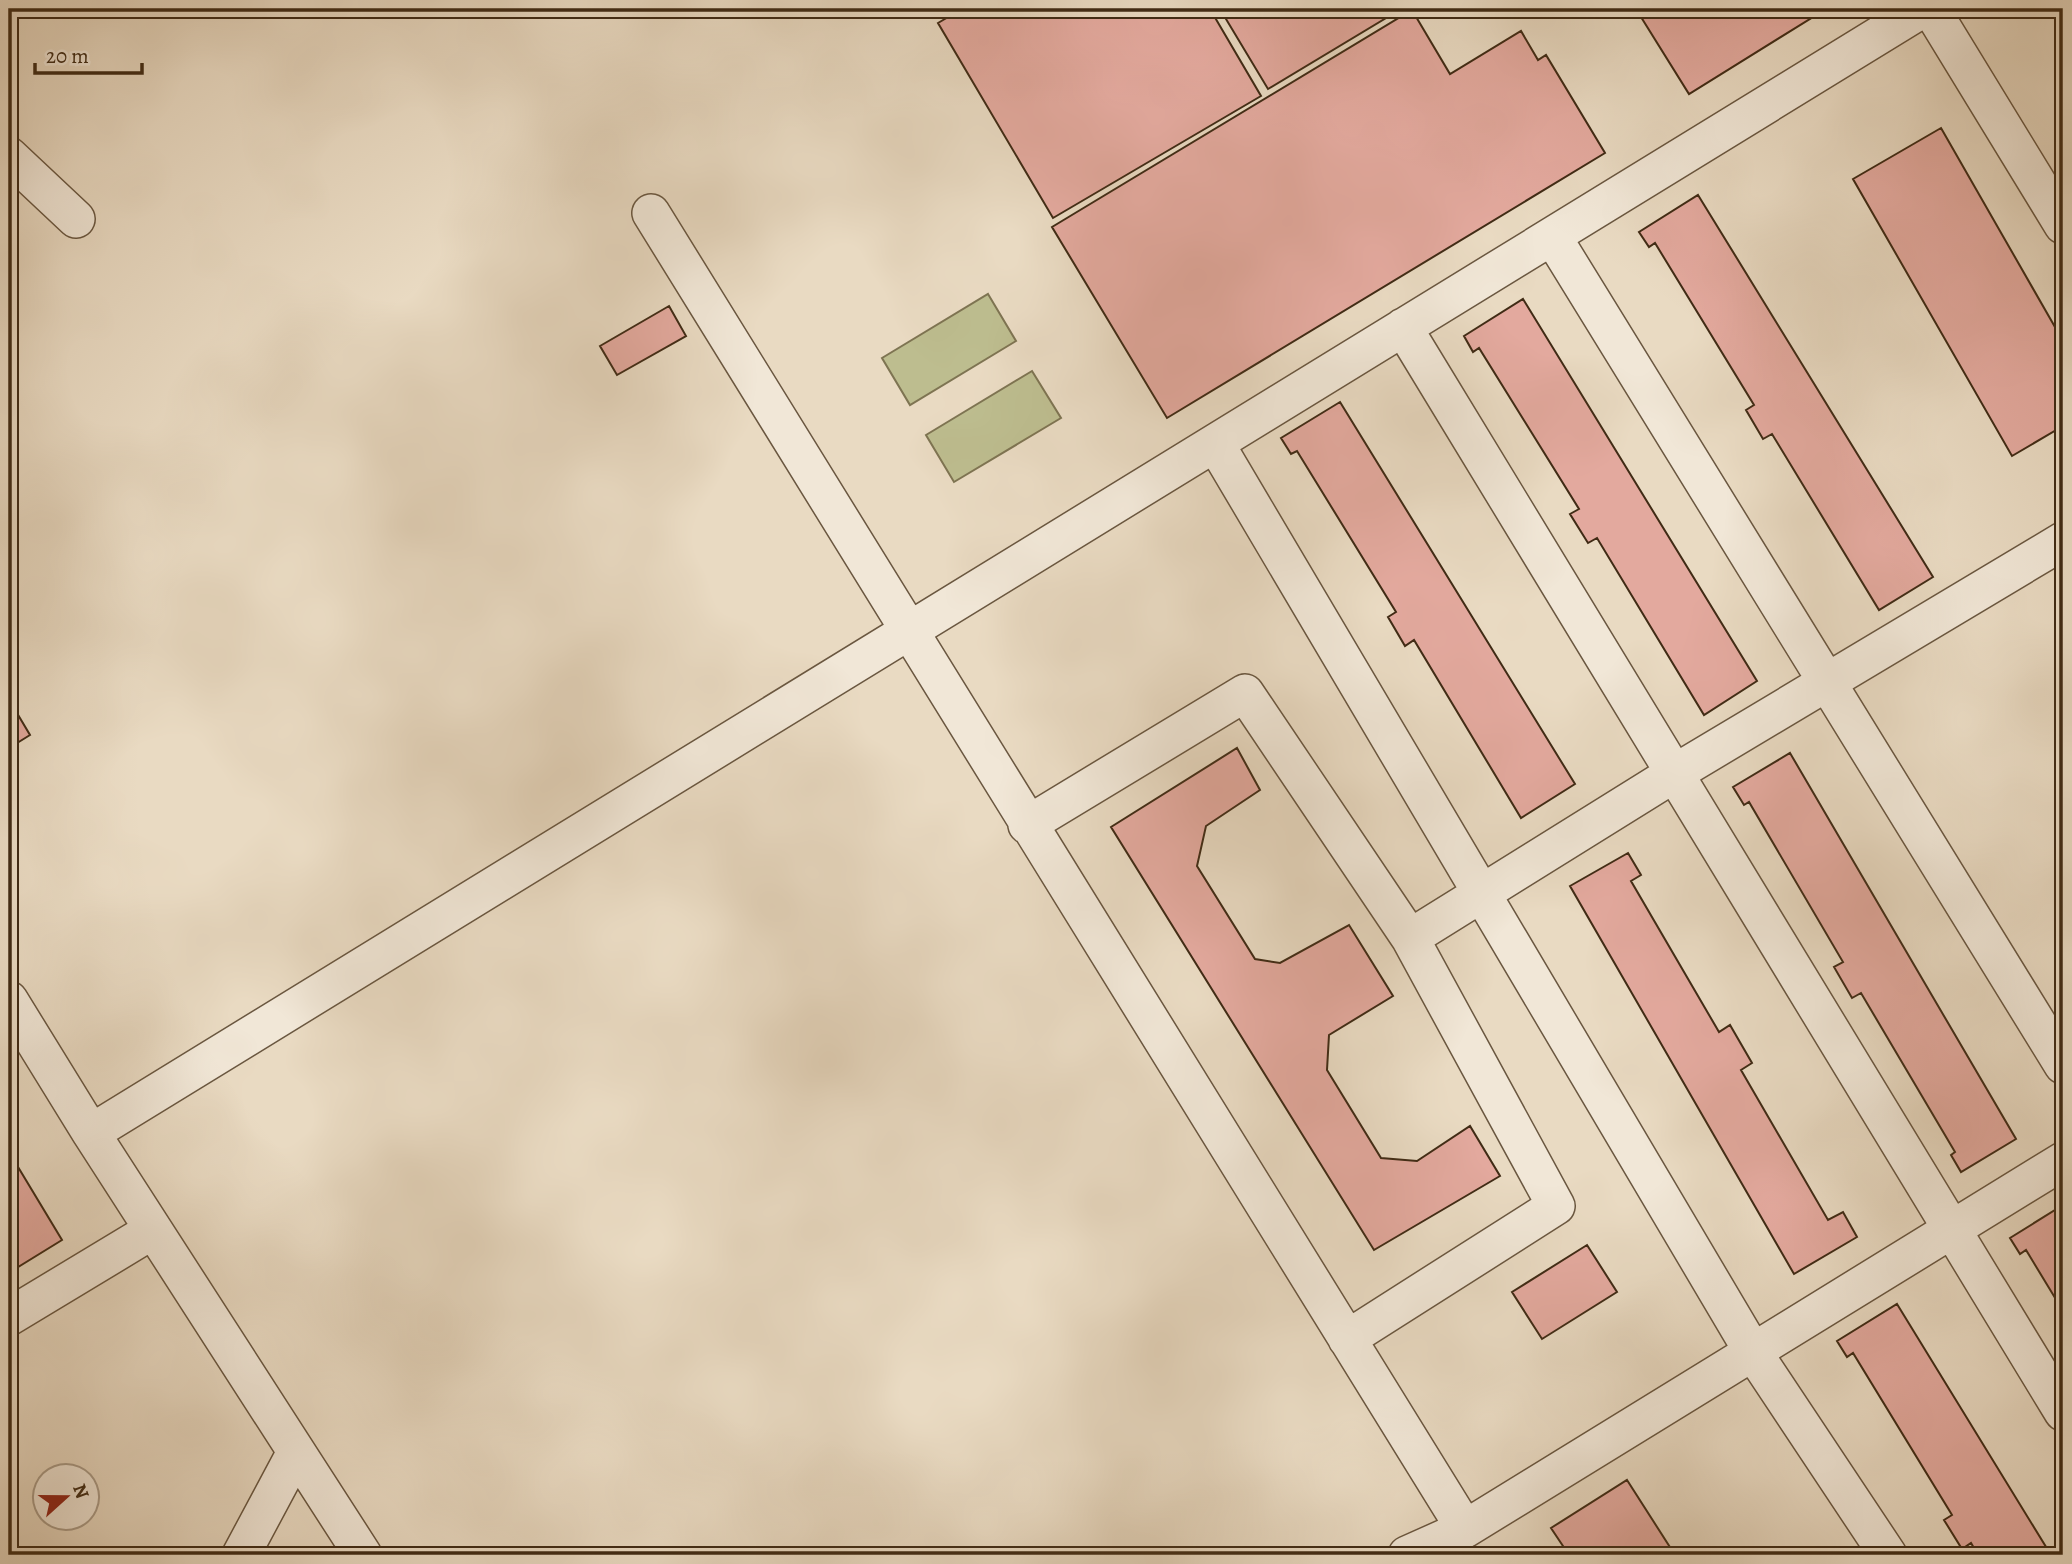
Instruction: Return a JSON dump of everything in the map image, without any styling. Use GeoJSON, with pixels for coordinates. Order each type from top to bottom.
{"type":"FeatureCollection","features":[{"type":"Feature","properties":{"kind":"lane"},"geometry":{"type":"LineString","coordinates":[[91,1133],[1922,9]]}},
{"type":"Feature","properties":{"kind":"lane"},"geometry":{"type":"LineString","coordinates":[[1931,9],[2063,225]]}},
{"type":"Feature","properties":{"kind":"lane"},"geometry":{"type":"LineString","coordinates":[[9,156],[76,219]]}},
{"type":"Feature","properties":{"kind":"lane"},"geometry":{"type":"LineString","coordinates":[[651,213],[907,632],[1465,1529]]}},
{"type":"Feature","properties":{"kind":"lane"},"geometry":{"type":"LineString","coordinates":[[1552,236],[2063,1065]]}},
{"type":"Feature","properties":{"kind":"lane"},"geometry":{"type":"LineString","coordinates":[[1404,327],[2063,1412]]}},
{"type":"Feature","properties":{"kind":"lane"},"geometry":{"type":"LineString","coordinates":[[1215,443],[1753,1352],[1888,1555]]}},
{"type":"Feature","properties":{"kind":"lane"},"geometry":{"type":"LineString","coordinates":[[1410,938],[1675,773],[2063,541]]}},
{"type":"Feature","properties":{"kind":"lane"},"geometry":{"type":"LineString","coordinates":[[1027,825],[1245,693],[1410,938],[1556,1206],[1347,1339]]}},
{"type":"Feature","properties":{"kind":"lane"},"geometry":{"type":"LineString","coordinates":[[9,1000],[91,1133],[363,1555]]}},
{"type":"Feature","properties":{"kind":"lane"},"geometry":{"type":"LineString","coordinates":[[1407,1555],[1465,1529],[2063,1161]]}},
{"type":"Feature","properties":{"kind":"lane"},"geometry":{"type":"LineString","coordinates":[[9,1317],[153,1230]]}},
{"type":"Feature","properties":{"kind":"lane"},"geometry":{"type":"LineString","coordinates":[[241,1555],[296,1452]]}},
{"type":"Feature","properties":{"kind":"green space"},"geometry":{"type":"Polygon","coordinates":[[[988,294],[1016,341],[910,405],[882,358],[988,294]]]}},
{"type":"Feature","properties":{"kind":"green space"},"geometry":{"type":"Polygon","coordinates":[[[1032,371],[1061,418],[954,482],[926,435],[1032,371]]]}},
{"type":"Feature","properties":{"kind":"building"},"geometry":{"type":"Polygon","coordinates":[[[962,9],[1210,9],[1261,96],[1053,218],[938,23],[962,9]]]}},
{"type":"Feature","properties":{"kind":"building"},"geometry":{"type":"Polygon","coordinates":[[[1220,9],[1401,9],[1268,89],[1220,9]]]}},
{"type":"Feature","properties":{"kind":"building"},"geometry":{"type":"Polygon","coordinates":[[[1636,9],[1826,9],[1689,94],[1636,9]]]}},
{"type":"Feature","properties":{"kind":"building"},"geometry":{"type":"Polygon","coordinates":[[[1412,10],[1450,74],[1521,31],[1538,60],[1546,55],[1605,153],[1167,418],[1052,227],[1412,10]]]}},
{"type":"Feature","properties":{"kind":"building"},"geometry":{"type":"Polygon","coordinates":[[[1941,128],[2063,341],[2063,426],[2012,456],[1853,179],[1941,128]]]}},
{"type":"Feature","properties":{"kind":"building"},"geometry":{"type":"Polygon","coordinates":[[[1698,195],[1933,577],[1879,610],[1772,434],[1763,439],[1746,410],[1754,405],[1655,243],[1649,247],[1639,232],[1698,195]]]}},
{"type":"Feature","properties":{"kind":"building"},"geometry":{"type":"Polygon","coordinates":[[[1523,299],[1757,681],[1704,715],[1597,538],[1588,543],[1570,514],[1579,509],[1479,348],[1473,352],[1464,336],[1523,299]]]}},
{"type":"Feature","properties":{"kind":"building"},"geometry":{"type":"Polygon","coordinates":[[[669,306],[686,336],[617,375],[600,346],[669,306]]]}},
{"type":"Feature","properties":{"kind":"building"},"geometry":{"type":"Polygon","coordinates":[[[1340,402],[1575,784],[1521,818],[1414,640],[1405,646],[1388,617],[1396,612],[1297,451],[1291,454],[1281,438],[1340,402]]]}},
{"type":"Feature","properties":{"kind":"building"},"geometry":{"type":"Polygon","coordinates":[[[11,703],[30,735],[9,748],[9,704],[11,703]]]}},
{"type":"Feature","properties":{"kind":"building"},"geometry":{"type":"Polygon","coordinates":[[[1237,748],[1260,790],[1206,826],[1197,866],[1255,959],[1280,963],[1349,925],[1393,996],[1329,1035],[1327,1070],[1381,1158],[1417,1161],[1470,1126],[1500,1176],[1374,1250],[1111,827],[1237,748]]]}},
{"type":"Feature","properties":{"kind":"building"},"geometry":{"type":"Polygon","coordinates":[[[1790,753],[2016,1139],[1961,1172],[1951,1155],[1955,1152],[1861,993],[1852,998],[1834,967],[1843,962],[1749,802],[1744,805],[1733,787],[1790,753]]]}},
{"type":"Feature","properties":{"kind":"building"},"geometry":{"type":"Polygon","coordinates":[[[1628,853],[1641,875],[1631,881],[1719,1032],[1730,1025],[1752,1063],[1741,1070],[1828,1220],[1843,1212],[1857,1237],[1794,1274],[1570,886],[1628,853]]]}},
{"type":"Feature","properties":{"kind":"building"},"geometry":{"type":"Polygon","coordinates":[[[9,1152],[62,1240],[10,1272],[9,1269],[9,1152]]]}},
{"type":"Feature","properties":{"kind":"building"},"geometry":{"type":"Polygon","coordinates":[[[2063,1205],[2063,1311],[2026,1250],[2020,1254],[2010,1238],[2063,1205]]]}},
{"type":"Feature","properties":{"kind":"building"},"geometry":{"type":"Polygon","coordinates":[[[1587,1245],[1617,1292],[1542,1339],[1512,1292],[1587,1245]]]}},
{"type":"Feature","properties":{"kind":"building"},"geometry":{"type":"Polygon","coordinates":[[[1897,1304],[2051,1555],[1978,1555],[1971,1543],[1962,1549],[1944,1520],[1952,1515],[1853,1353],[1847,1357],[1837,1341],[1897,1304]]]}},
{"type":"Feature","properties":{"kind":"building"},"geometry":{"type":"Polygon","coordinates":[[[1627,1480],[1675,1555],[1569,1555],[1551,1528],[1627,1480]]]}}]}
